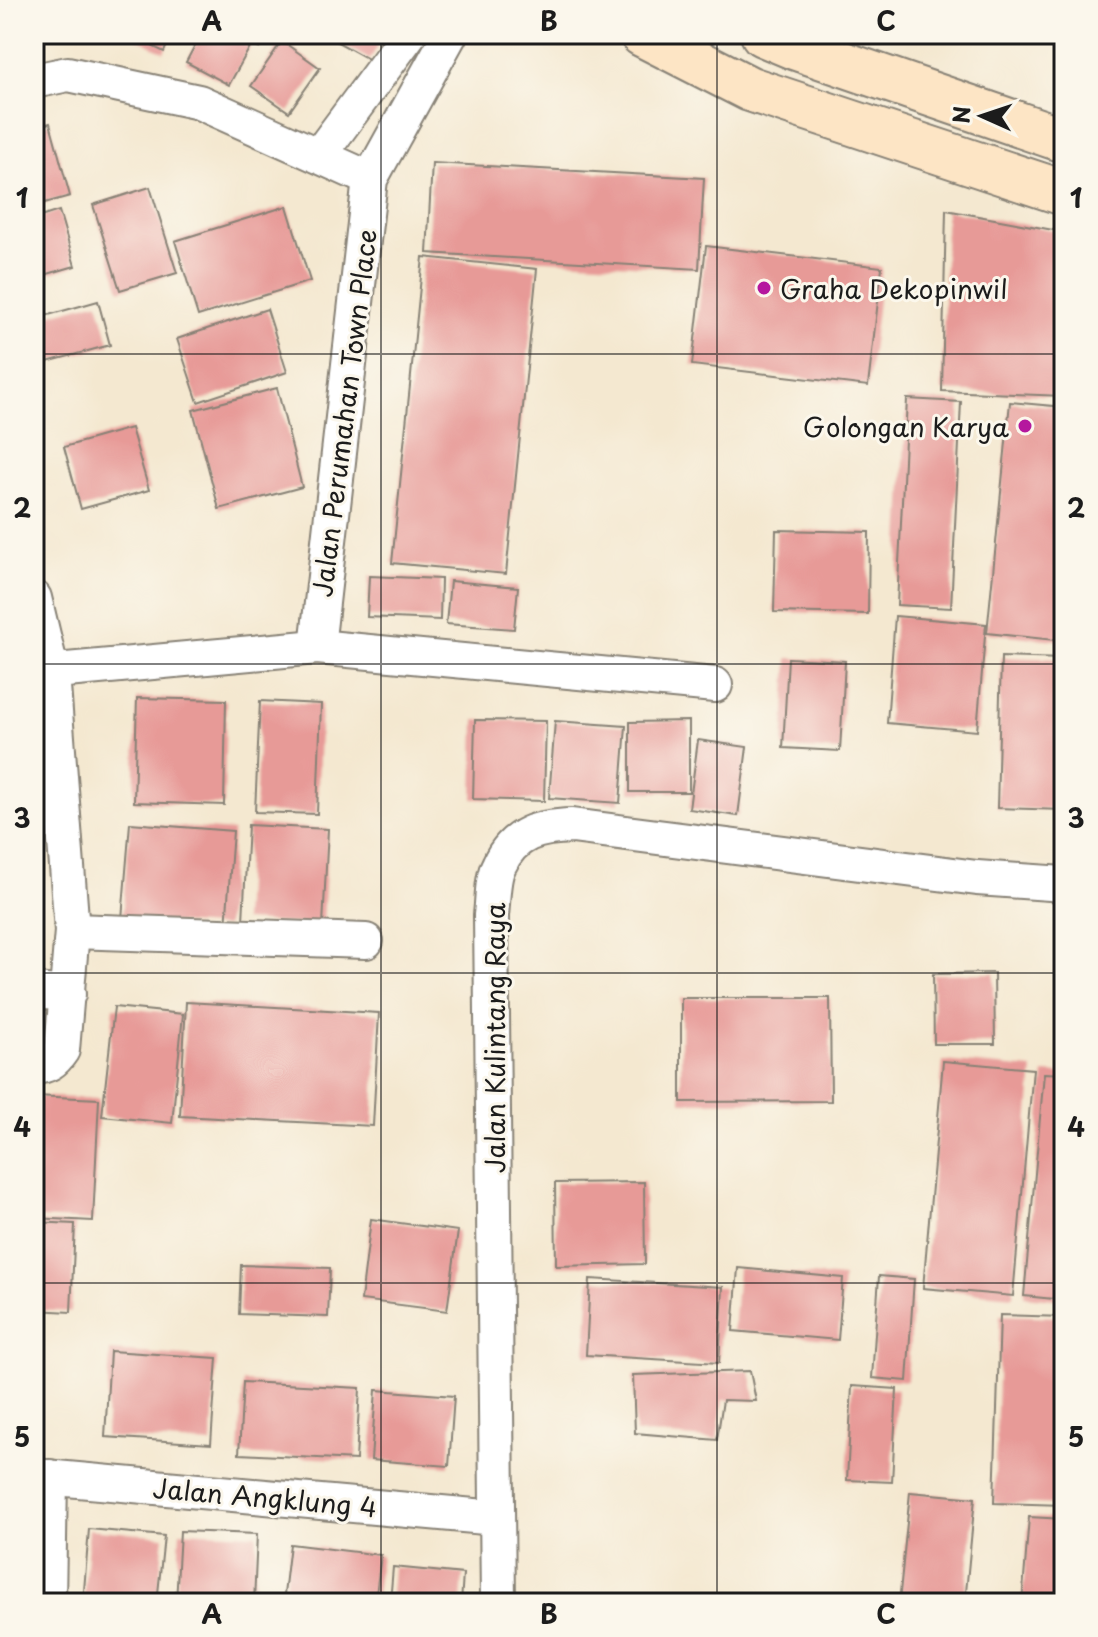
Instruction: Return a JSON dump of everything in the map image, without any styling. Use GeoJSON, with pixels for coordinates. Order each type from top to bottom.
{"type":"FeatureCollection","features":[{"type":"Feature","properties":{"kind":"main road"},"geometry":{"type":"LineString","coordinates":[[642,34],[750,89],[1064,193]]}},
{"type":"Feature","properties":{"kind":"main road"},"geometry":{"type":"LineString","coordinates":[[763,34],[1064,140]]}},
{"type":"Feature","properties":{"kind":"street"},"geometry":{"type":"LineString","coordinates":[[320,154],[409,34]]}},
{"type":"Feature","properties":{"kind":"street","name":"Jalan Perumahan Town Place"},"geometry":{"type":"LineString","coordinates":[[317,647],[370,179],[450,34]]}},
{"type":"Feature","properties":{"kind":"street"},"geometry":{"type":"LineString","coordinates":[[34,81],[68,74],[199,102],[370,179]]}},
{"type":"Feature","properties":{"kind":"street"},"geometry":{"type":"LineString","coordinates":[[34,598],[72,931],[62,1050],[55,1060],[45,1066],[34,1067]]}},
{"type":"Feature","properties":{"kind":"street"},"geometry":{"type":"LineString","coordinates":[[43,673],[317,647],[715,685]]}},
{"type":"Feature","properties":{"kind":"street","name":"Jalan Kulintang Raya"},"geometry":{"type":"LineString","coordinates":[[498,1603],[491,915],[498,866],[519,839],[542,827],[572,826],[977,878],[1064,884]]}},
{"type":"Feature","properties":{"kind":"street"},"geometry":{"type":"LineString","coordinates":[[72,931],[366,941]]}},
{"type":"Feature","properties":{"kind":"street"},"geometry":{"type":"LineString","coordinates":[[34,991],[68,994]]}},
{"type":"Feature","properties":{"kind":"street"},"geometry":{"type":"LineString","coordinates":[[42,1476],[48,1603]]}},
{"type":"Feature","properties":{"kind":"street","name":"Jalan Angklung 4"},"geometry":{"type":"LineString","coordinates":[[42,1476],[496,1518]]}},
{"type":"Feature","properties":{"kind":"building"},"geometry":{"type":"Polygon","coordinates":[[[127,34],[172,34],[164,52],[127,34]]]}},
{"type":"Feature","properties":{"kind":"building"},"geometry":{"type":"Polygon","coordinates":[[[201,34],[226,34],[250,47],[229,85],[186,62],[201,34]]]}},
{"type":"Feature","properties":{"kind":"building"},"geometry":{"type":"Polygon","coordinates":[[[237,34],[268,34],[259,48],[237,34]]]}},
{"type":"Feature","properties":{"kind":"building"},"geometry":{"type":"Polygon","coordinates":[[[334,34],[384,34],[370,60],[332,39],[334,34]]]}},
{"type":"Feature","properties":{"kind":"building"},"geometry":{"type":"Polygon","coordinates":[[[282,41],[320,68],[289,112],[251,86],[282,41]]]}},
{"type":"Feature","properties":{"kind":"building"},"geometry":{"type":"Polygon","coordinates":[[[50,123],[70,196],[34,206],[34,127],[50,123]]]}},
{"type":"Feature","properties":{"kind":"building"},"geometry":{"type":"Polygon","coordinates":[[[432,163],[704,178],[699,269],[427,253],[432,163]]]}},
{"type":"Feature","properties":{"kind":"building"},"geometry":{"type":"Polygon","coordinates":[[[150,187],[177,273],[120,290],[93,205],[150,187]]]}},
{"type":"Feature","properties":{"kind":"building"},"geometry":{"type":"Polygon","coordinates":[[[287,206],[310,281],[198,316],[175,241],[287,206]]]}},
{"type":"Feature","properties":{"kind":"building"},"geometry":{"type":"Polygon","coordinates":[[[946,210],[1064,232],[1064,396],[942,391],[946,210]]]}},
{"type":"Feature","properties":{"kind":"building"},"geometry":{"type":"Polygon","coordinates":[[[59,211],[75,266],[34,278],[34,219],[59,211]]]}},
{"type":"Feature","properties":{"kind":"building"},"geometry":{"type":"Polygon","coordinates":[[[706,246],[882,267],[868,386],[692,365],[706,246]]]}},
{"type":"Feature","properties":{"kind":"building"},"geometry":{"type":"Polygon","coordinates":[[[423,257],[537,269],[506,574],[392,563],[423,257]]]}},
{"type":"Feature","properties":{"kind":"building"},"geometry":{"type":"Polygon","coordinates":[[[98,301],[110,345],[36,365],[34,319],[98,301]]]}},
{"type":"Feature","properties":{"kind":"building"},"geometry":{"type":"Polygon","coordinates":[[[267,309],[287,372],[198,402],[177,339],[267,309]]]}},
{"type":"Feature","properties":{"kind":"building"},"geometry":{"type":"Polygon","coordinates":[[[277,388],[302,487],[219,509],[193,410],[277,388]]]}},
{"type":"Feature","properties":{"kind":"building"},"geometry":{"type":"Polygon","coordinates":[[[907,399],[961,402],[951,608],[897,605],[907,399]]]}},
{"type":"Feature","properties":{"kind":"building"},"geometry":{"type":"Polygon","coordinates":[[[1010,402],[1064,407],[1064,641],[987,633],[1010,402]]]}},
{"type":"Feature","properties":{"kind":"building"},"geometry":{"type":"Polygon","coordinates":[[[131,428],[149,490],[81,509],[64,447],[131,428]]]}},
{"type":"Feature","properties":{"kind":"building"},"geometry":{"type":"Polygon","coordinates":[[[776,530],[869,532],[868,614],[774,612],[776,530]]]}},
{"type":"Feature","properties":{"kind":"building"},"geometry":{"type":"Polygon","coordinates":[[[369,576],[441,579],[440,620],[367,617],[369,576]]]}},
{"type":"Feature","properties":{"kind":"building"},"geometry":{"type":"Polygon","coordinates":[[[450,581],[518,587],[514,629],[446,624],[450,581]]]}},
{"type":"Feature","properties":{"kind":"building"},"geometry":{"type":"Polygon","coordinates":[[[895,616],[986,624],[977,731],[887,723],[895,616]]]}},
{"type":"Feature","properties":{"kind":"building"},"geometry":{"type":"Polygon","coordinates":[[[1001,657],[1064,659],[1064,810],[997,808],[1001,657]]]}},
{"type":"Feature","properties":{"kind":"building"},"geometry":{"type":"Polygon","coordinates":[[[788,658],[845,661],[840,751],[783,748],[788,658]]]}},
{"type":"Feature","properties":{"kind":"building"},"geometry":{"type":"Polygon","coordinates":[[[137,698],[226,700],[224,805],[134,802],[137,698]]]}},
{"type":"Feature","properties":{"kind":"building"},"geometry":{"type":"Polygon","coordinates":[[[260,701],[321,704],[317,814],[255,812],[260,701]]]}},
{"type":"Feature","properties":{"kind":"building"},"geometry":{"type":"Polygon","coordinates":[[[475,720],[546,721],[544,801],[473,799],[475,720]]]}},
{"type":"Feature","properties":{"kind":"building"},"geometry":{"type":"Polygon","coordinates":[[[555,721],[626,726],[620,803],[549,798],[555,721]]]}},
{"type":"Feature","properties":{"kind":"building"},"geometry":{"type":"Polygon","coordinates":[[[689,721],[689,792],[630,792],[630,722],[689,721]]]}},
{"type":"Feature","properties":{"kind":"building"},"geometry":{"type":"Polygon","coordinates":[[[698,740],[747,747],[738,816],[689,809],[698,740]]]}},
{"type":"Feature","properties":{"kind":"building"},"geometry":{"type":"Polygon","coordinates":[[[130,823],[233,831],[226,927],[122,919],[130,823]]]}},
{"type":"Feature","properties":{"kind":"building"},"geometry":{"type":"Polygon","coordinates":[[[248,825],[328,829],[323,925],[243,921],[248,825]]]}},
{"type":"Feature","properties":{"kind":"building"},"geometry":{"type":"Polygon","coordinates":[[[994,973],[995,1044],[934,1044],[933,974],[994,973]]]}},
{"type":"Feature","properties":{"kind":"building"},"geometry":{"type":"Polygon","coordinates":[[[681,998],[830,998],[831,1101],[681,1102],[681,998]]]}},
{"type":"Feature","properties":{"kind":"building"},"geometry":{"type":"Polygon","coordinates":[[[186,1002],[379,1013],[373,1126],[180,1116],[186,1002]]]}},
{"type":"Feature","properties":{"kind":"building"},"geometry":{"type":"Polygon","coordinates":[[[114,1007],[183,1014],[172,1123],[102,1116],[114,1007]]]}},
{"type":"Feature","properties":{"kind":"building"},"geometry":{"type":"Polygon","coordinates":[[[943,1061],[1033,1069],[1013,1296],[923,1288],[943,1061]]]}},
{"type":"Feature","properties":{"kind":"building"},"geometry":{"type":"Polygon","coordinates":[[[1044,1073],[1064,1074],[1064,1300],[1024,1296],[1044,1073]]]}},
{"type":"Feature","properties":{"kind":"building"},"geometry":{"type":"Polygon","coordinates":[[[34,1096],[99,1099],[93,1221],[34,1218],[34,1096]]]}},
{"type":"Feature","properties":{"kind":"building"},"geometry":{"type":"Polygon","coordinates":[[[644,1182],[645,1264],[556,1266],[555,1183],[644,1182]]]}},
{"type":"Feature","properties":{"kind":"building"},"geometry":{"type":"Polygon","coordinates":[[[371,1219],[458,1231],[447,1311],[361,1300],[371,1219]]]}},
{"type":"Feature","properties":{"kind":"building"},"geometry":{"type":"Polygon","coordinates":[[[34,1222],[75,1224],[71,1312],[34,1310],[34,1222]]]}},
{"type":"Feature","properties":{"kind":"building"},"geometry":{"type":"Polygon","coordinates":[[[241,1265],[330,1268],[328,1317],[239,1314],[241,1265]]]}},
{"type":"Feature","properties":{"kind":"building"},"geometry":{"type":"Polygon","coordinates":[[[738,1268],[843,1278],[838,1340],[733,1331],[738,1268]]]}},
{"type":"Feature","properties":{"kind":"building"},"geometry":{"type":"Polygon","coordinates":[[[879,1276],[914,1279],[907,1381],[872,1378],[879,1276]]]}},
{"type":"Feature","properties":{"kind":"building"},"geometry":{"type":"Polygon","coordinates":[[[590,1279],[723,1287],[719,1363],[586,1355],[590,1279]]]}},
{"type":"Feature","properties":{"kind":"building"},"geometry":{"type":"Polygon","coordinates":[[[1000,1315],[1064,1317],[1064,1505],[994,1503],[1000,1315]]]}},
{"type":"Feature","properties":{"kind":"building"},"geometry":{"type":"Polygon","coordinates":[[[110,1351],[217,1358],[211,1444],[105,1437],[110,1351]]]}},
{"type":"Feature","properties":{"kind":"building"},"geometry":{"type":"Polygon","coordinates":[[[750,1371],[756,1401],[723,1400],[717,1440],[635,1433],[633,1375],[750,1371]]]}},
{"type":"Feature","properties":{"kind":"building"},"geometry":{"type":"Polygon","coordinates":[[[243,1382],[360,1388],[356,1460],[239,1454],[243,1382]]]}},
{"type":"Feature","properties":{"kind":"building"},"geometry":{"type":"Polygon","coordinates":[[[852,1386],[897,1389],[892,1482],[847,1480],[852,1386]]]}},
{"type":"Feature","properties":{"kind":"building"},"geometry":{"type":"Polygon","coordinates":[[[376,1390],[454,1396],[449,1466],[371,1460],[376,1390]]]}},
{"type":"Feature","properties":{"kind":"building"},"geometry":{"type":"Polygon","coordinates":[[[910,1492],[975,1498],[965,1603],[899,1603],[910,1492]]]}},
{"type":"Feature","properties":{"kind":"building"},"geometry":{"type":"Polygon","coordinates":[[[1029,1517],[1064,1519],[1064,1603],[1022,1603],[1029,1517]]]}},
{"type":"Feature","properties":{"kind":"building"},"geometry":{"type":"Polygon","coordinates":[[[89,1529],[164,1536],[157,1603],[83,1603],[89,1529]]]}},
{"type":"Feature","properties":{"kind":"building"},"geometry":{"type":"Polygon","coordinates":[[[180,1531],[257,1534],[254,1603],[176,1603],[180,1531]]]}},
{"type":"Feature","properties":{"kind":"building"},"geometry":{"type":"Polygon","coordinates":[[[290,1544],[381,1555],[375,1603],[283,1603],[290,1544]]]}},
{"type":"Feature","properties":{"kind":"building"},"geometry":{"type":"Polygon","coordinates":[[[393,1567],[463,1574],[461,1603],[390,1603],[393,1567]]]}},
{"type":"Feature","properties":{"kind":"place","name":"Graha Dekopinwil"},"geometry":{"type":"Point","coordinates":[764,288]}},
{"type":"Feature","properties":{"kind":"place","name":"Golongan Karya"},"geometry":{"type":"Point","coordinates":[1025,426]}}]}
